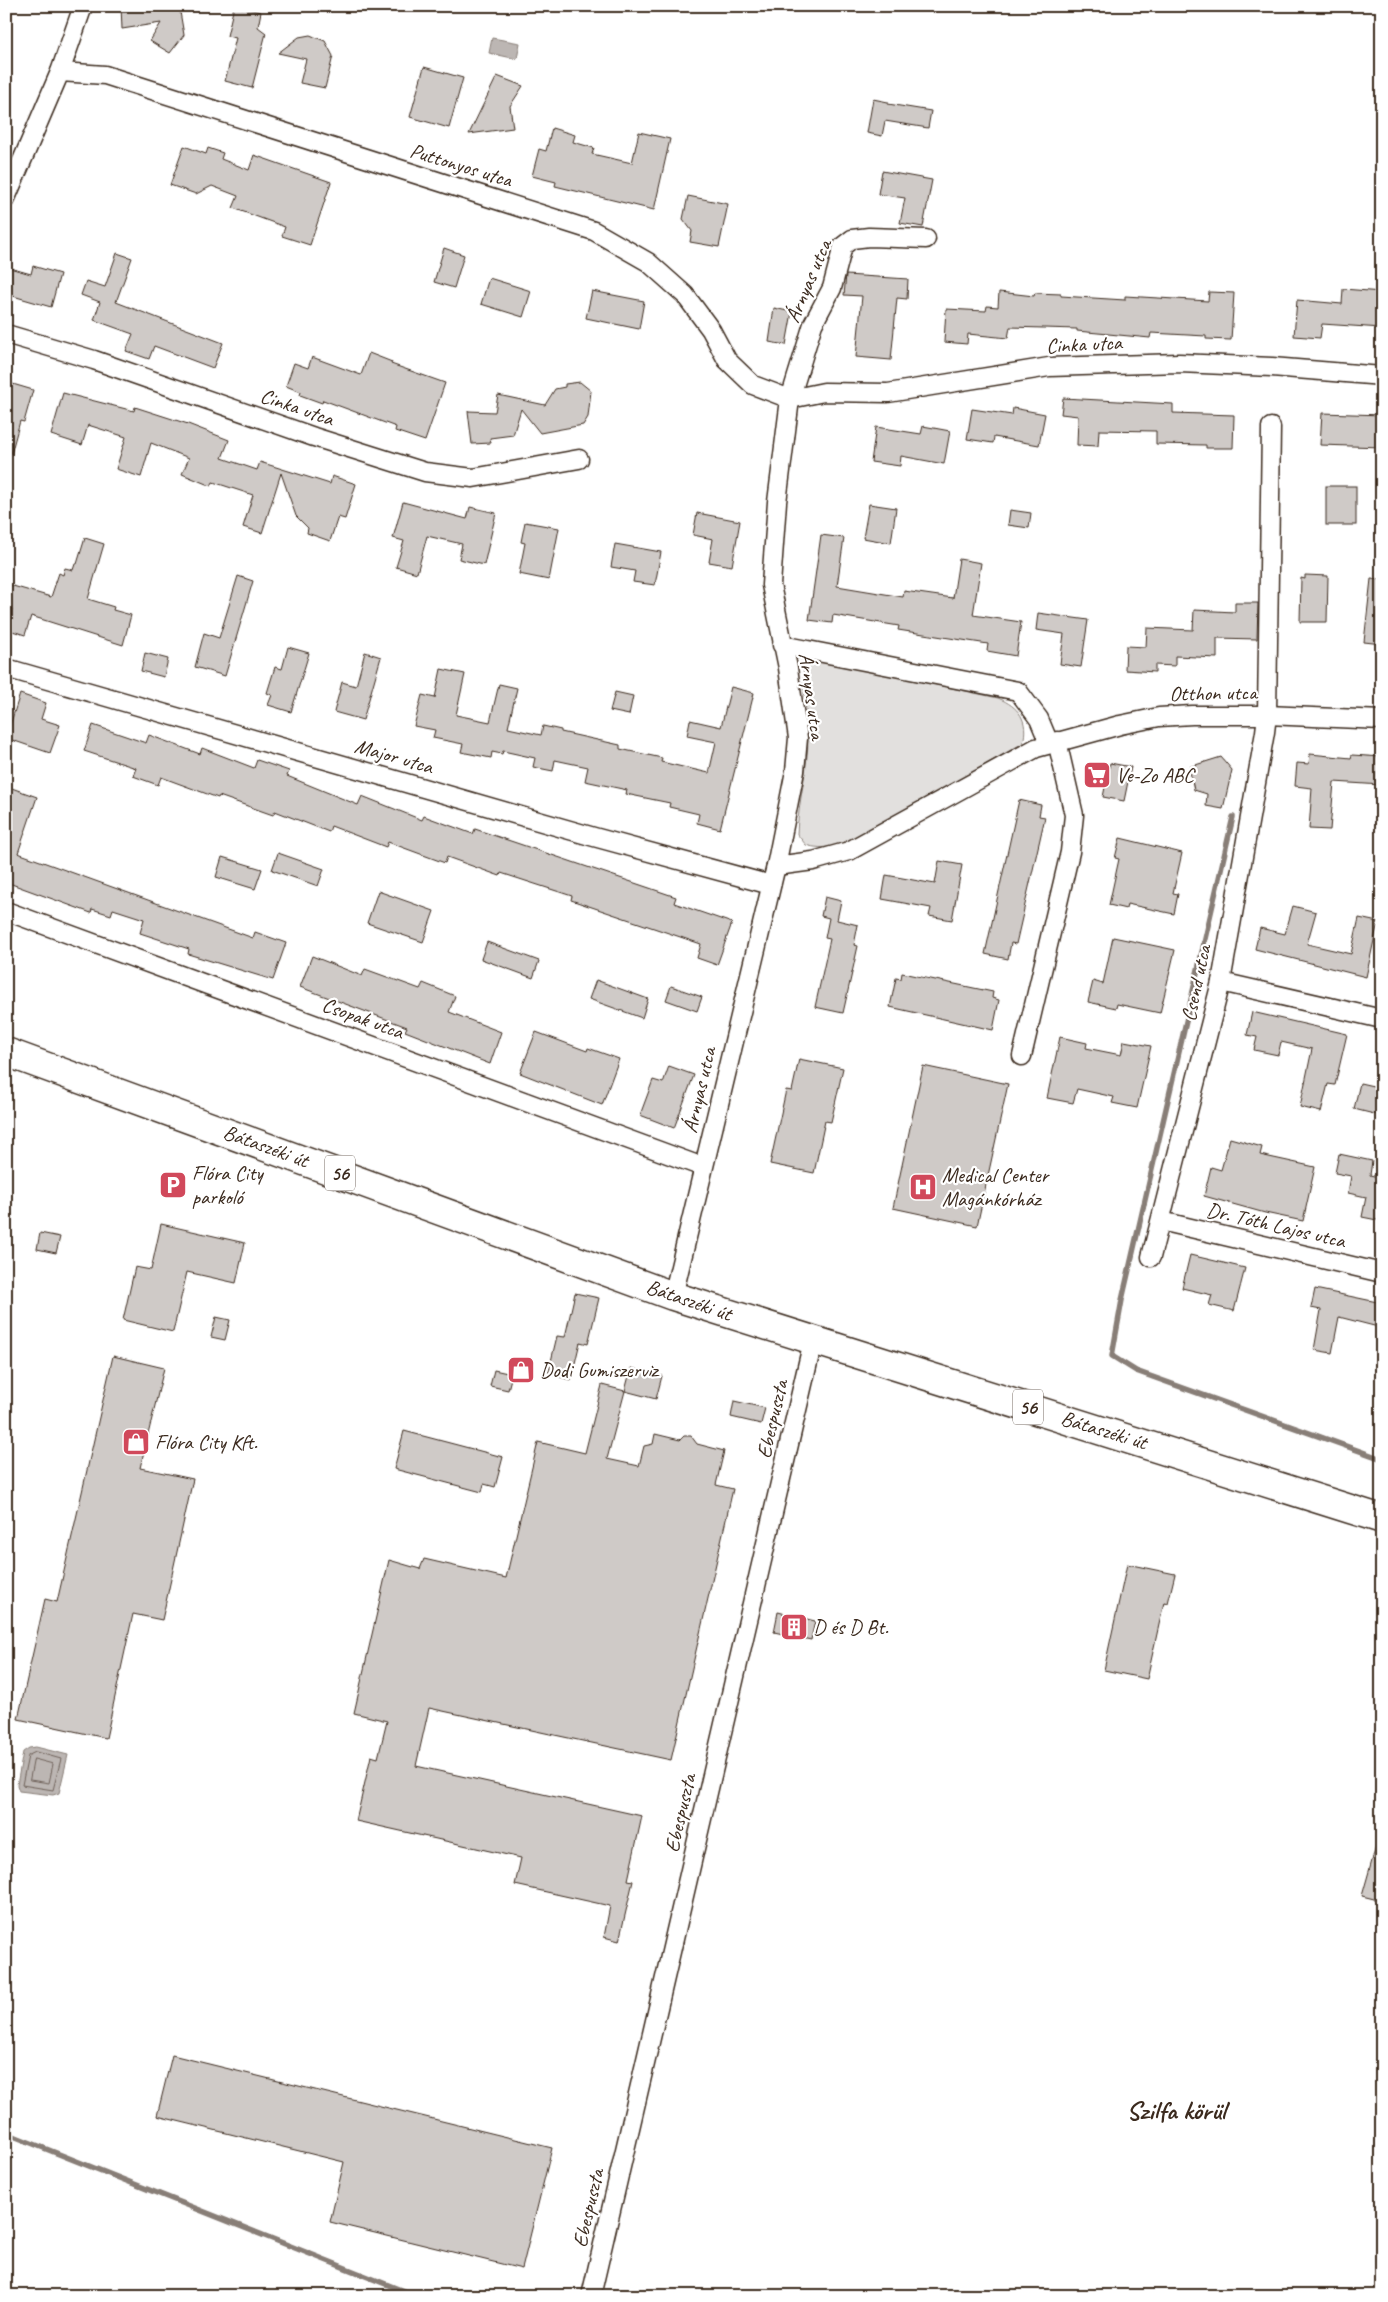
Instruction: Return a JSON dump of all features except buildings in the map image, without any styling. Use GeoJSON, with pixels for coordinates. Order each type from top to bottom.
{"type":"FeatureCollection","features":[{"type":"Feature","properties":{"kind":"main road","name":"Bátaszéki út"},"geometry":{"type":"LineString","coordinates":[[6,1052],[673,1296],[1382,1519]]}},
{"type":"Feature","properties":{"kind":"street"},"geometry":{"type":"LineString","coordinates":[[6,198],[60,72],[83,6]]}},
{"type":"Feature","properties":{"kind":"street","name":"Puttonyos utca"},"geometry":{"type":"LineString","coordinates":[[60,72],[105,75],[594,232],[648,262],[685,295],[711,330],[726,360],[753,385],[790,399]]}},
{"type":"Feature","properties":{"kind":"street","name":"Árnyas utca"},"geometry":{"type":"LineString","coordinates":[[673,1296],[776,866],[796,770],[798,738],[771,586],[777,502],[790,399],[813,324],[832,288],[843,246],[852,239],[869,237],[926,239]]}},
{"type":"Feature","properties":{"kind":"street","name":"Cinka utca"},"geometry":{"type":"LineString","coordinates":[[6,334],[94,360],[314,437],[425,472],[473,478],[579,459]]}},
{"type":"Feature","properties":{"kind":"street","name":"Cinka utca"},"geometry":{"type":"LineString","coordinates":[[790,399],[824,392],[888,393],[1049,367],[1179,363],[1272,367],[1382,376]]}},
{"type":"Feature","properties":{"kind":"street","name":"Csend utca"},"geometry":{"type":"LineString","coordinates":[[1152,1256],[1221,982],[1267,715],[1271,428]]}},
{"type":"Feature","properties":{"kind":"street"},"geometry":{"type":"LineString","coordinates":[[782,645],[1018,691],[1040,719],[1053,742],[1074,815],[1070,852],[1022,1056]]}},
{"type":"Feature","properties":{"kind":"street","name":"Major utca"},"geometry":{"type":"LineString","coordinates":[[6,668],[594,837],[771,885]]}},
{"type":"Feature","properties":{"kind":"street","name":"Otthon utca"},"geometry":{"type":"LineString","coordinates":[[776,866],[813,861],[849,851],[1036,748],[1053,742],[1159,717],[1267,715],[1382,720]]}},
{"type":"Feature","properties":{"kind":"street","name":"Csopak utca"},"geometry":{"type":"LineString","coordinates":[[6,911],[703,1167]]}},
{"type":"Feature","properties":{"kind":"street"},"geometry":{"type":"LineString","coordinates":[[1221,982],[1382,1019]]}},
{"type":"Feature","properties":{"kind":"street","name":"Dr. Tóth Lajos utca"},"geometry":{"type":"LineString","coordinates":[[1161,1221],[1382,1273]]}},
{"type":"Feature","properties":{"kind":"street","name":"Ebespuszta"},"geometry":{"type":"LineString","coordinates":[[591,2296],[813,1341]]}},
{"type":"Feature","properties":{"kind":"shaded area"},"geometry":{"type":"Polygon","coordinates":[[[815,659],[998,698],[1012,706],[1021,715],[1025,728],[1023,743],[857,838],[826,847],[806,845],[797,834],[808,750],[803,674],[804,665],[815,659]]]}},
{"type":"Feature","properties":{"kind":"water"},"geometry":{"type":"Polygon","coordinates":[[[492,38],[520,43],[517,59],[489,53],[492,38]]]}},
{"type":"Feature","properties":{"kind":"water"},"geometry":{"type":"Polygon","coordinates":[[[36,1747],[68,1755],[59,1793],[53,1795],[19,1791],[17,1785],[23,1752],[29,1748],[36,1747]]]}},
{"type":"Feature","properties":{"kind":"waterway"},"geometry":{"type":"LineString","coordinates":[[1233,817],[1122,1300],[1112,1356],[1136,1371],[1382,1459]]}},
{"type":"Feature","properties":{"kind":"waterway"},"geometry":{"type":"LineString","coordinates":[[6,2133],[416,2296]]}},
{"type":"Feature","properties":{"kind":"place","name":"Ve-Zo ABC"},"geometry":{"type":"Point","coordinates":[1097,775]}},
{"type":"Feature","properties":{"kind":"place","name":"Flóra City parkoló"},"geometry":{"type":"Point","coordinates":[173,1185]}},
{"type":"Feature","properties":{"kind":"place","name":"Medical Center Magánkórház"},"geometry":{"type":"Point","coordinates":[923,1187]}},
{"type":"Feature","properties":{"kind":"place","name":"Dodi Gumiszerviz"},"geometry":{"type":"Point","coordinates":[521,1370]}},
{"type":"Feature","properties":{"kind":"place","name":"Flóra City Kft."},"geometry":{"type":"Point","coordinates":[136,1442]}},
{"type":"Feature","properties":{"kind":"place","name":"D és D Bt."},"geometry":{"type":"Point","coordinates":[794,1627]}},
{"type":"Feature","properties":{"kind":"district","name":"Szilfa körül"},"geometry":{"type":"Point","coordinates":[1176,2110]}}]}
